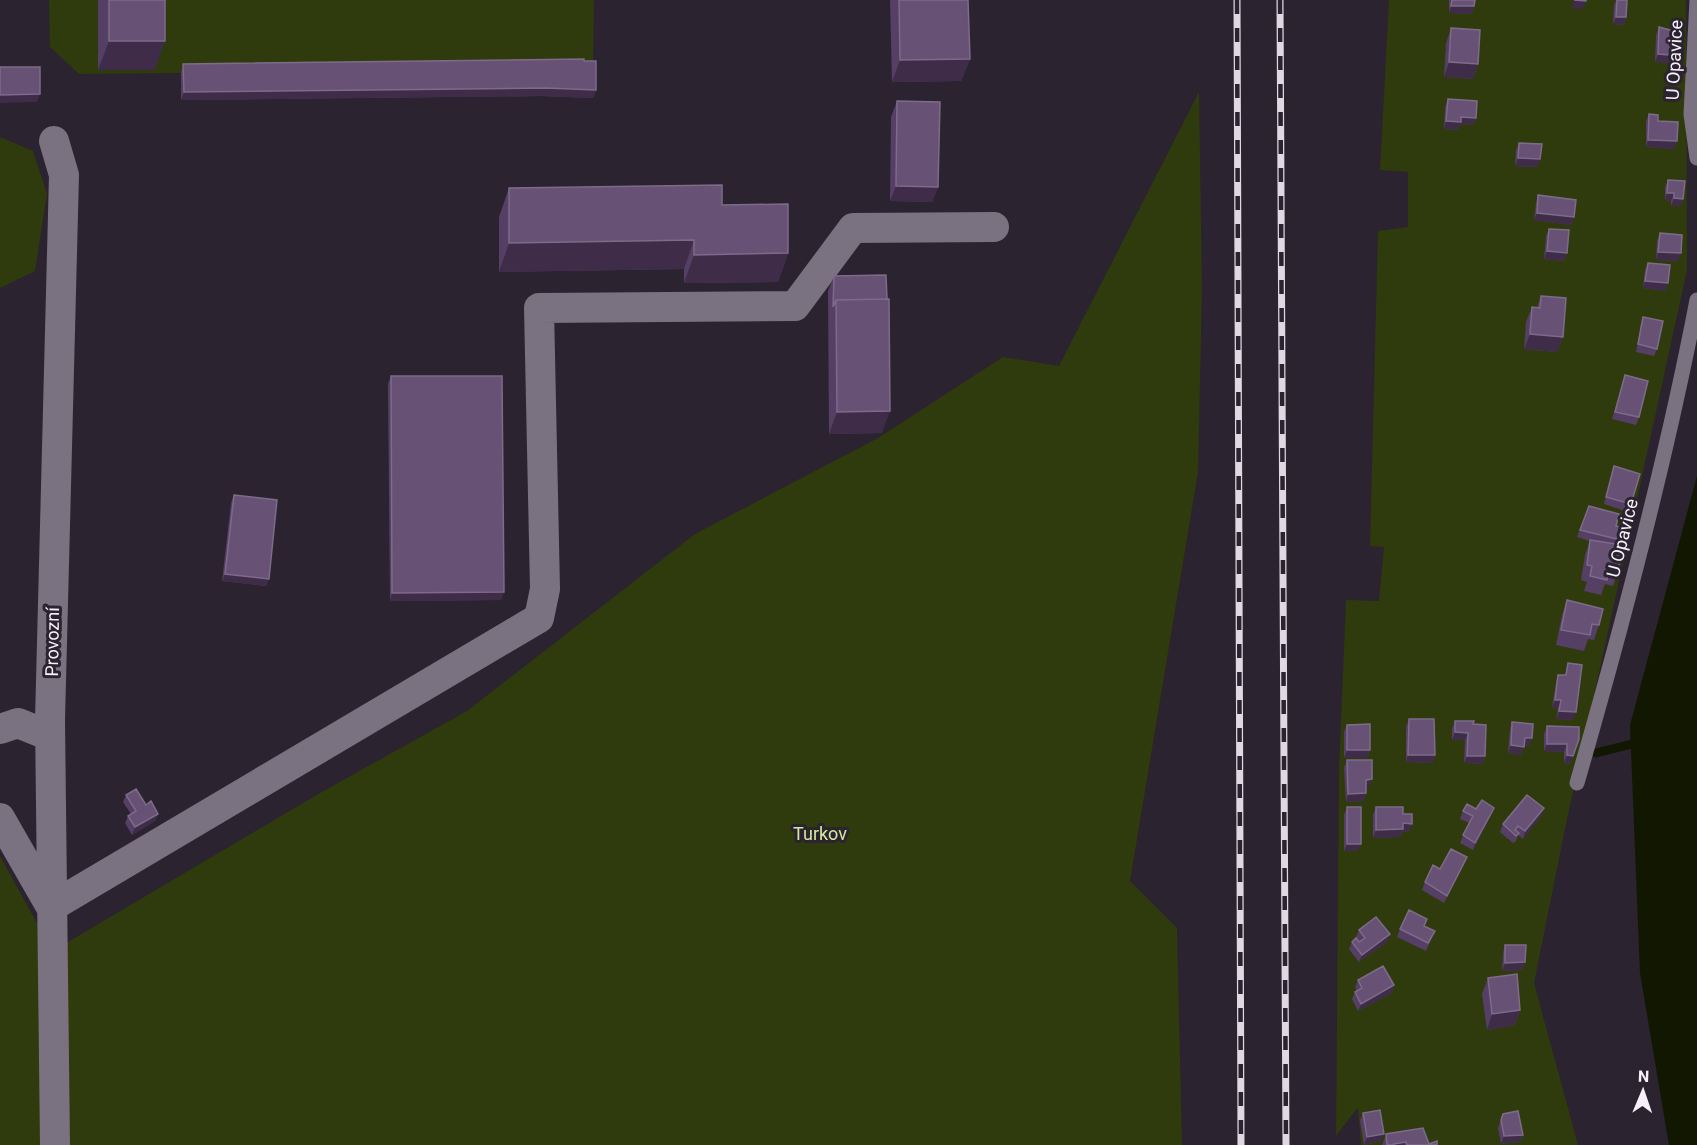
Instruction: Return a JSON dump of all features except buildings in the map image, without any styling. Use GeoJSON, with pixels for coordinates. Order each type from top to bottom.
{"type":"FeatureCollection","features":[{"type":"Feature","properties":{"kind":"street","name":"Provozní"},"geometry":{"type":"LineString","coordinates":[[54,141],[64,175],[50,736],[55,1145]]}},
{"type":"Feature","properties":{"kind":"street"},"geometry":{"type":"LineString","coordinates":[[0,818],[51,908],[539,618],[545,589],[539,308],[795,306],[853,228],[994,227]]}},
{"type":"Feature","properties":{"kind":"street"},"geometry":{"type":"LineString","coordinates":[[0,729],[18,723],[50,736]]}},
{"type":"Feature","properties":{"kind":"lane","name":"U Opavice"},"geometry":{"type":"LineString","coordinates":[[1697,0],[1691,114],[1697,158]]}},
{"type":"Feature","properties":{"kind":"lane","name":"U Opavice"},"geometry":{"type":"LineString","coordinates":[[1577,783],[1607,679],[1684,370],[1697,300]]}},
{"type":"Feature","properties":{"kind":"green space"},"geometry":{"type":"Polygon","coordinates":[[[49,0],[594,0],[593,69],[79,74],[50,47],[49,0]]]}},
{"type":"Feature","properties":{"kind":"green space"},"geometry":{"type":"Polygon","coordinates":[[[1389,0],[1686,0],[1687,270],[1566,824],[1534,983],[1578,1145],[1361,1145],[1358,1107],[1336,1136],[1339,770],[1346,600],[1379,601],[1384,547],[1370,546],[1378,231],[1408,227],[1408,172],[1380,170],[1389,0]]]}},
{"type":"Feature","properties":{"kind":"green space","name":"Turkov"},"geometry":{"type":"Polygon","coordinates":[[[1199,92],[1202,289],[1198,472],[1130,881],[1177,928],[1182,1145],[0,1145],[0,856],[38,925],[68,942],[320,793],[467,711],[695,534],[878,438],[1003,357],[1059,366],[1199,92]]]}},
{"type":"Feature","properties":{"kind":"green space"},"geometry":{"type":"Polygon","coordinates":[[[0,137],[33,151],[47,194],[35,271],[0,288],[0,137]]]}},
{"type":"Feature","properties":{"kind":"shaded area"},"geometry":{"type":"Polygon","coordinates":[[[1697,476],[1697,1145],[1669,1145],[1640,973],[1630,725],[1697,476]]]}},
{"type":"Feature","properties":{"kind":"waterway"},"geometry":{"type":"LineString","coordinates":[[1596,753],[1640,742]]}},
{"type":"Feature","properties":{"kind":"railway"},"geometry":{"type":"LineString","coordinates":[[1237,0],[1241,1145]]}},
{"type":"Feature","properties":{"kind":"railway"},"geometry":{"type":"LineString","coordinates":[[1280,0],[1286,1145]]}}]}
